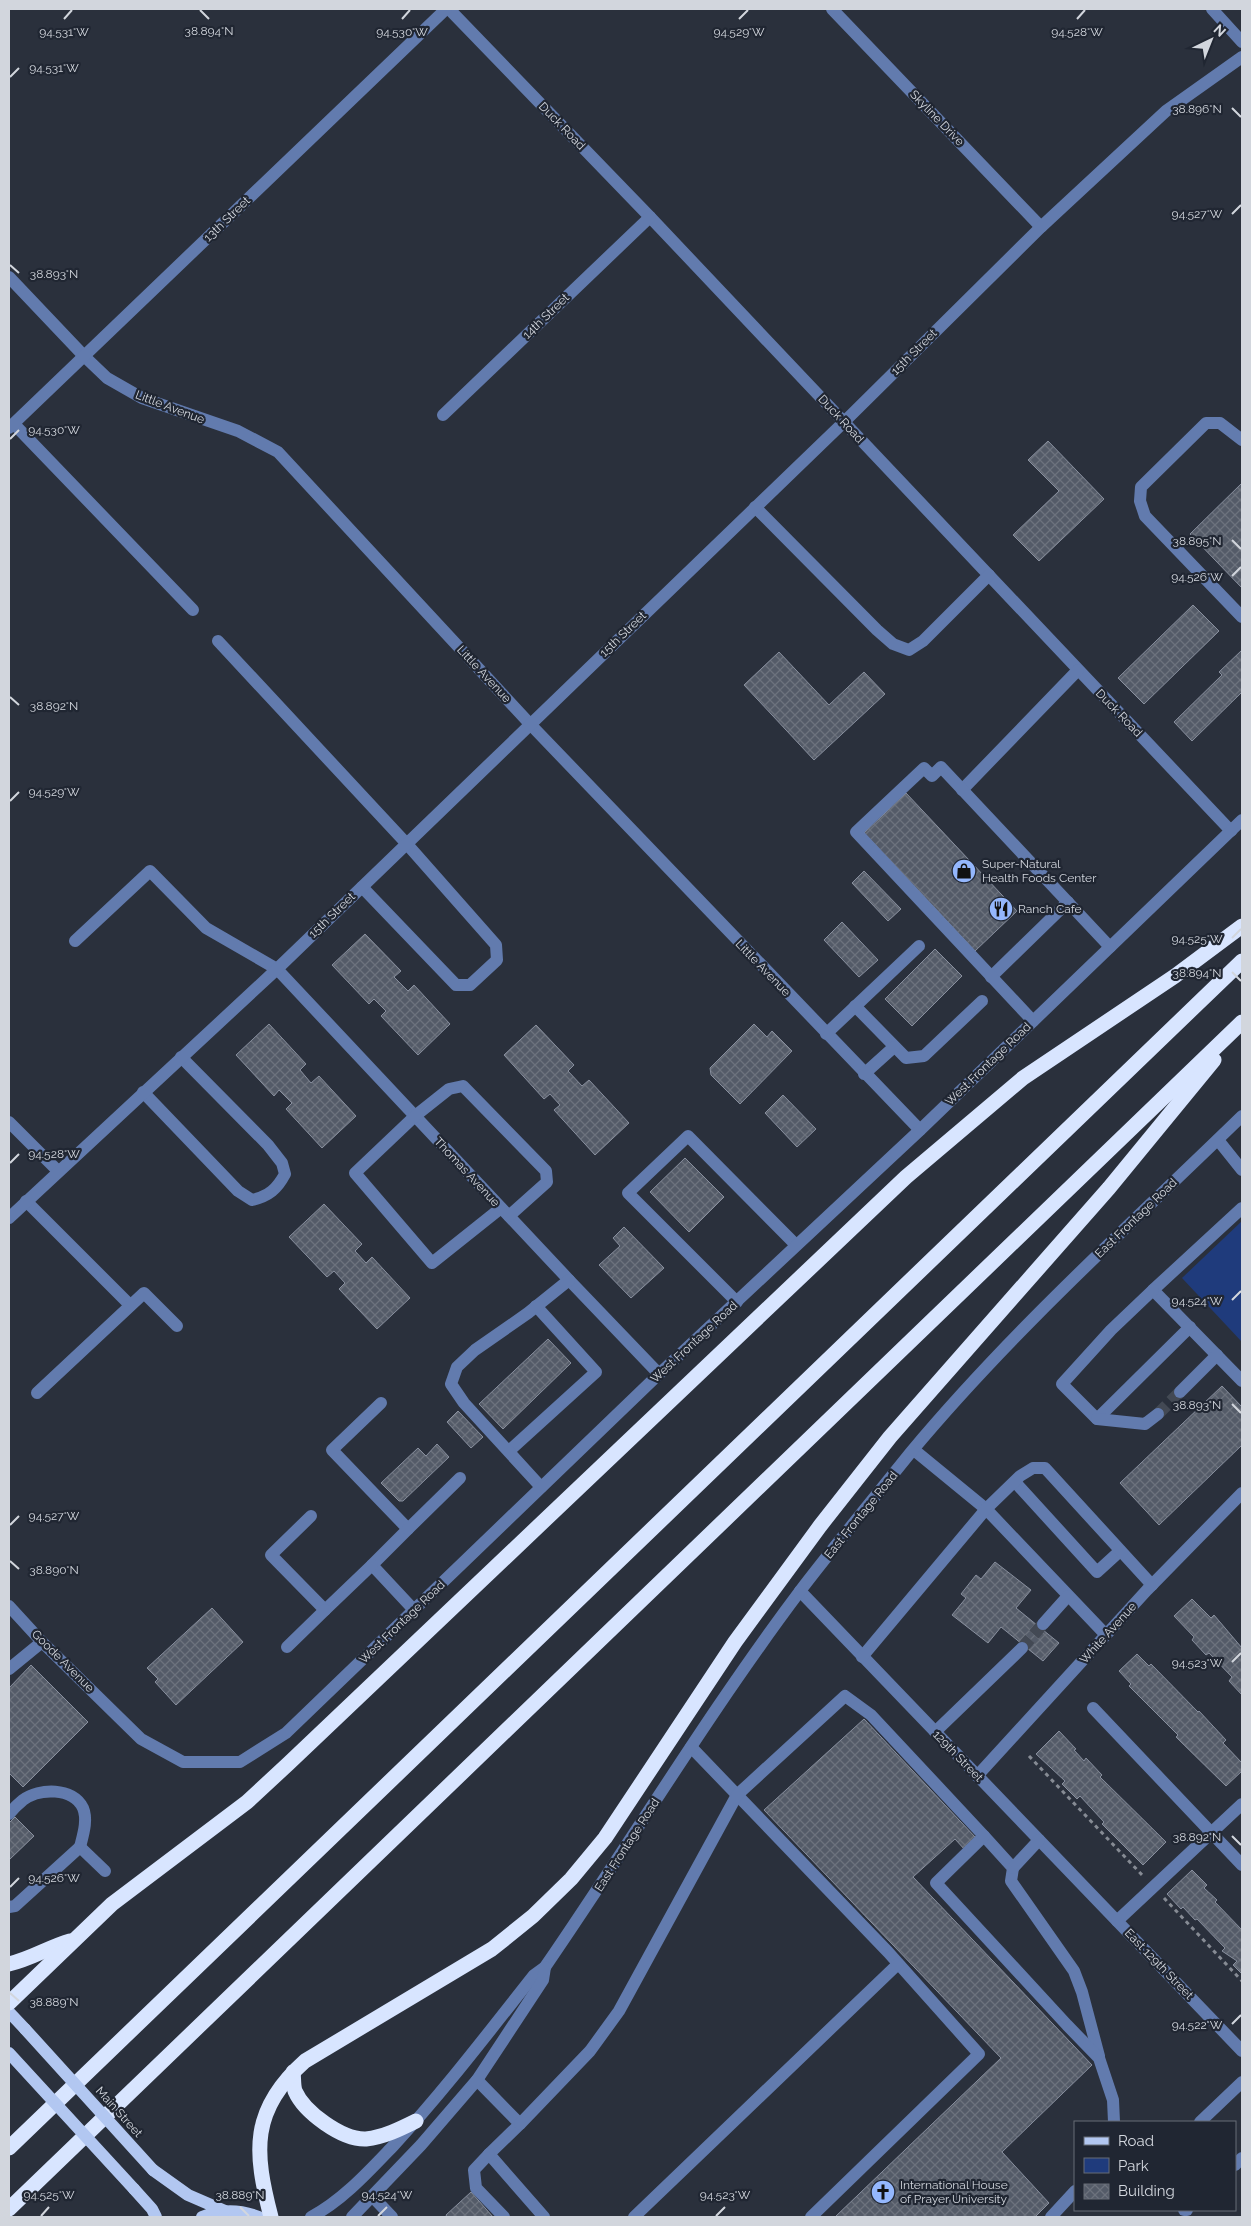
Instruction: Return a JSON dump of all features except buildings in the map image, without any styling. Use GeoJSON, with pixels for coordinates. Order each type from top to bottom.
{"type":"FeatureCollection","features":[{"type":"Feature","properties":{"kind":"highway"},"geometry":{"type":"LineString","coordinates":[[9,2003],[74,1940],[136,1884],[246,1802],[288,1764],[920,1165],[1023,1078],[1175,976],[1242,926]]}},
{"type":"Feature","properties":{"kind":"highway"},"geometry":{"type":"LineString","coordinates":[[9,2148],[1242,961]]}},
{"type":"Feature","properties":{"kind":"highway"},"geometry":{"type":"LineString","coordinates":[[9,2209],[461,1776],[1242,1022]]}},
{"type":"Feature","properties":{"kind":"highway"},"geometry":{"type":"LineString","coordinates":[[271,2217],[259,2164],[261,2129],[273,2098],[293,2072],[305,2061],[492,1949],[533,1916],[571,1879],[605,1838],[735,1642],[820,1526],[890,1437],[1102,1195],[1172,1111],[1216,1058],[1224,1040]]}},
{"type":"Feature","properties":{"kind":"highway"},"geometry":{"type":"LineString","coordinates":[[9,1964],[28,1960],[55,1946],[74,1940]]}},
{"type":"Feature","properties":{"kind":"highway"},"geometry":{"type":"LineString","coordinates":[[293,2072],[294,2089],[303,2104],[317,2117],[348,2136],[363,2139],[381,2136],[416,2121]]}},
{"type":"Feature","properties":{"kind":"main road","name":"Main Street"},"geometry":{"type":"LineString","coordinates":[[9,2012],[154,2170],[188,2195],[226,2211]]}},
{"type":"Feature","properties":{"kind":"main road"},"geometry":{"type":"LineString","coordinates":[[9,2053],[152,2209],[156,2217]]}},
{"type":"Feature","properties":{"kind":"main road"},"geometry":{"type":"LineString","coordinates":[[202,2217],[226,2211],[243,2212],[259,2217]]}},
{"type":"Feature","properties":{"kind":"street","name":"Duck Road"},"geometry":{"type":"LineString","coordinates":[[447,9],[650,217],[1231,831]]}},
{"type":"Feature","properties":{"kind":"street","name":"13th Street"},"geometry":{"type":"LineString","coordinates":[[11,426],[447,9]]}},
{"type":"Feature","properties":{"kind":"street","name":"Skyline Drive"},"geometry":{"type":"LineString","coordinates":[[832,9],[1041,227]]}},
{"type":"Feature","properties":{"kind":"street"},"geometry":{"type":"LineString","coordinates":[[1212,9],[1242,42]]}},
{"type":"Feature","properties":{"kind":"street","name":"15th Street"},"geometry":{"type":"LineString","coordinates":[[15,1207],[181,1057],[362,887],[844,422],[1041,227],[1166,111],[1242,57]]}},
{"type":"Feature","properties":{"kind":"street","name":"14th Street"},"geometry":{"type":"LineString","coordinates":[[443,415],[650,217]]}},
{"type":"Feature","properties":{"kind":"street","name":"Little Avenue"},"geometry":{"type":"LineString","coordinates":[[9,277],[107,378],[142,398],[238,431],[278,452],[530,724],[864,1074],[920,1130]]}},
{"type":"Feature","properties":{"kind":"street"},"geometry":{"type":"LineString","coordinates":[[1242,440],[1220,423],[1206,423],[1141,486],[1140,501],[1145,516],[1242,616]]}},
{"type":"Feature","properties":{"kind":"street"},"geometry":{"type":"LineString","coordinates":[[11,426],[192,610]]}},
{"type":"Feature","properties":{"kind":"street"},"geometry":{"type":"LineString","coordinates":[[755,507],[877,630],[894,644],[909,650],[923,640],[988,575]]}},
{"type":"Feature","properties":{"kind":"street"},"geometry":{"type":"LineString","coordinates":[[218,640],[406,843],[496,945],[497,960],[470,985],[456,985],[362,887]]}},
{"type":"Feature","properties":{"kind":"street"},"geometry":{"type":"LineString","coordinates":[[962,790],[1078,670]]}},
{"type":"Feature","properties":{"kind":"street"},"geometry":{"type":"LineString","coordinates":[[1033,1021],[856,832],[924,768],[932,776],[942,767],[1110,947]]}},
{"type":"Feature","properties":{"kind":"street","name":"West Frontage Road"},"geometry":{"type":"LineString","coordinates":[[118,1716],[140,1739],[183,1762],[240,1762],[286,1734],[659,1374],[737,1302],[795,1244],[920,1130],[1242,820]]}},
{"type":"Feature","properties":{"kind":"street","name":"Thomas Avenue"},"geometry":{"type":"LineString","coordinates":[[74,941],[150,871],[206,928],[277,968],[659,1374]]}},
{"type":"Feature","properties":{"kind":"street"},"geometry":{"type":"LineString","coordinates":[[991,977],[1068,902]]}},
{"type":"Feature","properties":{"kind":"street"},"geometry":{"type":"LineString","coordinates":[[826,1034],[919,946]]}},
{"type":"Feature","properties":{"kind":"street"},"geometry":{"type":"LineString","coordinates":[[855,1006],[906,1058],[924,1056],[982,1001]]}},
{"type":"Feature","properties":{"kind":"street"},"geometry":{"type":"LineString","coordinates":[[864,1074],[894,1047]]}},
{"type":"Feature","properties":{"kind":"street"},"geometry":{"type":"LineString","coordinates":[[143,1092],[238,1191],[252,1200],[266,1197],[279,1185],[285,1174],[282,1163],[181,1057]]}},
{"type":"Feature","properties":{"kind":"street"},"geometry":{"type":"LineString","coordinates":[[463,1086],[546,1171],[547,1182],[432,1263],[355,1173],[415,1116],[449,1090],[463,1086]]}},
{"type":"Feature","properties":{"kind":"street","name":"East Frontage Road"},"geometry":{"type":"LineString","coordinates":[[312,2217],[352,2188],[416,2121],[534,1975],[545,1967],[800,1591],[914,1450],[964,1392],[1062,1289],[1242,1116]]}},
{"type":"Feature","properties":{"kind":"street"},"geometry":{"type":"LineString","coordinates":[[9,1122],[58,1170]]}},
{"type":"Feature","properties":{"kind":"street"},"geometry":{"type":"LineString","coordinates":[[737,1302],[628,1193],[688,1136],[795,1244]]}},
{"type":"Feature","properties":{"kind":"street"},"geometry":{"type":"LineString","coordinates":[[1218,1140],[1242,1170]]}},
{"type":"Feature","properties":{"kind":"street"},"geometry":{"type":"LineString","coordinates":[[15,1207],[130,1305]]}},
{"type":"Feature","properties":{"kind":"street"},"geometry":{"type":"LineString","coordinates":[[1158,1414],[1146,1424],[1097,1420],[1062,1384],[1111,1330],[1242,1208]]}},
{"type":"Feature","properties":{"kind":"street"},"geometry":{"type":"LineString","coordinates":[[541,1487],[464,1403],[451,1384],[457,1367],[475,1350],[569,1280]]}},
{"type":"Feature","properties":{"kind":"street"},"geometry":{"type":"LineString","coordinates":[[1153,1290],[1242,1381]]}},
{"type":"Feature","properties":{"kind":"street"},"geometry":{"type":"LineString","coordinates":[[37,1393],[144,1293],[177,1326]]}},
{"type":"Feature","properties":{"kind":"street"},"geometry":{"type":"LineString","coordinates":[[509,1451],[596,1372],[536,1306]]}},
{"type":"Feature","properties":{"kind":"street"},"geometry":{"type":"LineString","coordinates":[[1097,1420],[1190,1327]]}},
{"type":"Feature","properties":{"kind":"street"},"geometry":{"type":"LineString","coordinates":[[1180,1392],[1217,1355]]}},
{"type":"Feature","properties":{"kind":"street"},"geometry":{"type":"LineString","coordinates":[[381,1404],[332,1450],[408,1529]]}},
{"type":"Feature","properties":{"kind":"street"},"geometry":{"type":"LineString","coordinates":[[914,1450],[986,1509],[1106,1635]]}},
{"type":"Feature","properties":{"kind":"street"},"geometry":{"type":"LineString","coordinates":[[862,1657],[986,1509],[1033,1468],[1045,1468],[1152,1585]]}},
{"type":"Feature","properties":{"kind":"street"},"geometry":{"type":"LineString","coordinates":[[287,1647],[460,1478]]}},
{"type":"Feature","properties":{"kind":"street"},"geometry":{"type":"LineString","coordinates":[[1015,1482],[1097,1572],[1120,1551]]}},
{"type":"Feature","properties":{"kind":"street","name":"White Avenue"},"geometry":{"type":"LineString","coordinates":[[977,1776],[1152,1585],[1242,1493]]}},
{"type":"Feature","properties":{"kind":"street"},"geometry":{"type":"LineString","coordinates":[[311,1516],[271,1555],[325,1610]]}},
{"type":"Feature","properties":{"kind":"street"},"geometry":{"type":"LineString","coordinates":[[372,1565],[414,1610]]}},
{"type":"Feature","properties":{"kind":"street","name":"129th Street"},"geometry":{"type":"LineString","coordinates":[[800,1591],[1117,1921]]}},
{"type":"Feature","properties":{"kind":"street"},"geometry":{"type":"LineString","coordinates":[[1043,1624],[1068,1596]]}},
{"type":"Feature","properties":{"kind":"street","name":"Goode Avenue"},"geometry":{"type":"LineString","coordinates":[[9,1606],[42,1642],[118,1716]]}},
{"type":"Feature","properties":{"kind":"street"},"geometry":{"type":"LineString","coordinates":[[9,1669],[42,1642]]}},
{"type":"Feature","properties":{"kind":"street"},"geometry":{"type":"LineString","coordinates":[[935,1732],[1022,1648]]}},
{"type":"Feature","properties":{"kind":"street"},"geometry":{"type":"LineString","coordinates":[[504,2217],[476,2188],[474,2170],[590,2051],[619,2011],[738,1795],[845,1696],[871,1715],[1013,1868]]}},
{"type":"Feature","properties":{"kind":"street"},"geometry":{"type":"LineString","coordinates":[[1093,1708],[1242,1865]]}},
{"type":"Feature","properties":{"kind":"street"},"geometry":{"type":"LineString","coordinates":[[692,1748],[898,1964],[979,2054],[811,2217]]}},
{"type":"Feature","properties":{"kind":"street"},"geometry":{"type":"LineString","coordinates":[[9,1814],[24,1799],[43,1792],[65,1794],[75,1799],[83,1809],[85,1823],[80,1847],[15,1906],[9,1907]]}},
{"type":"Feature","properties":{"kind":"street"},"geometry":{"type":"LineString","coordinates":[[1117,1921],[1242,1804]]}},
{"type":"Feature","properties":{"kind":"street"},"geometry":{"type":"LineString","coordinates":[[984,1836],[936,1882],[1066,2025],[1100,2058]]}},
{"type":"Feature","properties":{"kind":"street"},"geometry":{"type":"LineString","coordinates":[[1039,1840],[1013,1868],[1011,1881],[1074,1971],[1082,1992],[1113,2100],[1114,2121]]}},
{"type":"Feature","properties":{"kind":"street"},"geometry":{"type":"LineString","coordinates":[[80,1847],[105,1871]]}},
{"type":"Feature","properties":{"kind":"street","name":"East 129th Street"},"geometry":{"type":"LineString","coordinates":[[1117,1921],[1242,2051]]}},
{"type":"Feature","properties":{"kind":"street"},"geometry":{"type":"LineString","coordinates":[[634,2217],[898,1964]]}},
{"type":"Feature","properties":{"kind":"street","name":"East Frontage Road"},"geometry":{"type":"LineString","coordinates":[[352,2217],[446,2118],[477,2080],[543,1980],[545,1967]]}},
{"type":"Feature","properties":{"kind":"street"},"geometry":{"type":"LineString","coordinates":[[477,2080],[520,2124]]}},
{"type":"Feature","properties":{"kind":"street"},"geometry":{"type":"LineString","coordinates":[[1201,2121],[1242,2082]]}},
{"type":"Feature","properties":{"kind":"street"},"geometry":{"type":"LineString","coordinates":[[489,2154],[544,2217]]}},
{"type":"Feature","properties":{"kind":"street"},"geometry":{"type":"LineString","coordinates":[[1051,2217],[1074,2192]]}},
{"type":"Feature","properties":{"kind":"street"},"geometry":{"type":"LineString","coordinates":[[372,2196],[392,2217]]}},
{"type":"Feature","properties":{"kind":"path"},"geometry":{"type":"LineString","coordinates":[[1029,1756],[1242,1981]]}},
{"type":"Feature","properties":{"kind":"green space"},"geometry":{"type":"Polygon","coordinates":[[[1242,1221],[1242,1342],[1182,1278],[1242,1221]]]}},
{"type":"Feature","properties":{"kind":"tunnel"},"geometry":{"type":"LineString","coordinates":[[1158,1414],[1180,1392]]}},
{"type":"Feature","properties":{"kind":"tunnel"},"geometry":{"type":"LineString","coordinates":[[1022,1648],[1043,1624]]}},
{"type":"Feature","properties":{"kind":"place","name":"Super-Natural Health Foods Center"},"geometry":{"type":"Point","coordinates":[964,871]}},
{"type":"Feature","properties":{"kind":"place","name":"Ranch Cafe"},"geometry":{"type":"Point","coordinates":[1001,909]}},
{"type":"Feature","properties":{"kind":"place","name":"International House of Prayer University"},"geometry":{"type":"Point","coordinates":[883,2192]}}]}
